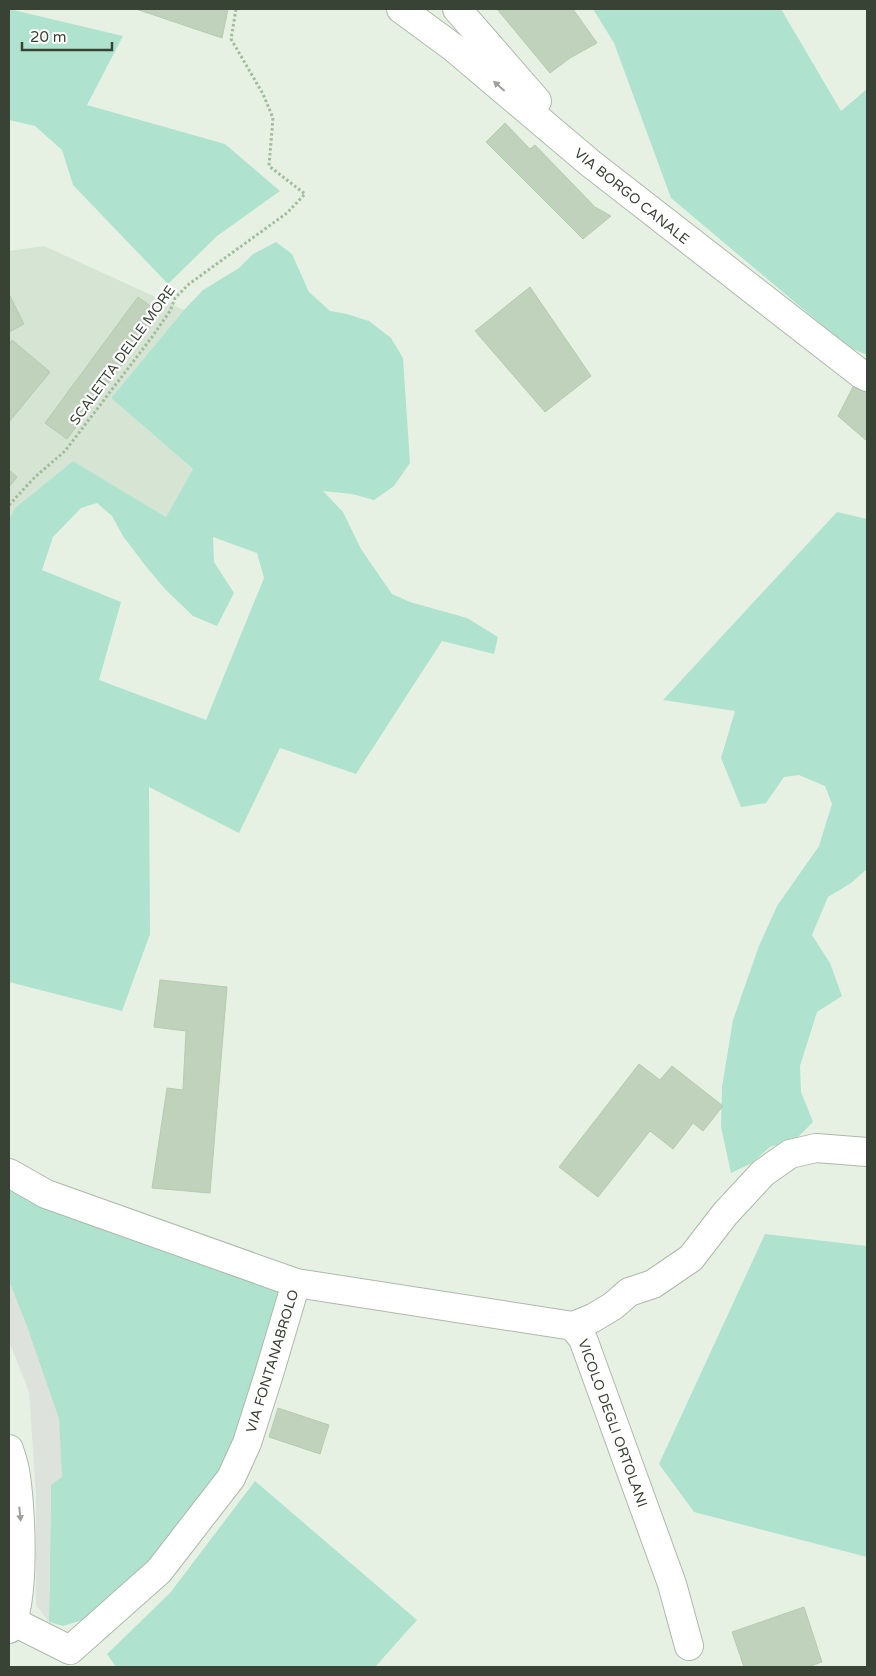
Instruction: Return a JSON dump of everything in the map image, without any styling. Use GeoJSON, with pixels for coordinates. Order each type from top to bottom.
{"type":"FeatureCollection","features":[{"type":"Feature","properties":{"kind":"street","name":"VIA BORGO CANALE"},"geometry":{"type":"LineString","coordinates":[[401,9],[454,48],[590,163],[867,377]]}},
{"type":"Feature","properties":{"kind":"street"},"geometry":{"type":"LineString","coordinates":[[457,9],[590,163]]}},
{"type":"Feature","properties":{"kind":"street"},"geometry":{"type":"LineString","coordinates":[[572,1326],[592,1318],[613,1306],[629,1292],[653,1284],[690,1258],[724,1214],[763,1173],[790,1154],[816,1148],[867,1152]]}},
{"type":"Feature","properties":{"kind":"street","name":"VIA FONTANABROLO"},"geometry":{"type":"LineString","coordinates":[[9,1173],[46,1194],[296,1282],[249,1435],[231,1478],[159,1571],[73,1658],[11,1626]]}},
{"type":"Feature","properties":{"kind":"street","name":"VICOLO DEGLI ORTOLANI"},"geometry":{"type":"LineString","coordinates":[[296,1282],[572,1326],[584,1339],[672,1584],[690,1646]]}},
{"type":"Feature","properties":{"kind":"street"},"geometry":{"type":"LineString","coordinates":[[9,1449],[15,1470],[22,1525],[19,1591],[11,1626]]}},
{"type":"Feature","properties":{"kind":"path","name":"SCALETTA DELLE MORE"},"geometry":{"type":"LineString","coordinates":[[9,505],[35,477],[65,451],[152,337],[170,311],[175,298],[189,284],[287,213],[305,194],[269,166],[273,118],[263,94],[231,40],[236,9]]}},
{"type":"Feature","properties":{"kind":"shaded area"},"geometry":{"type":"Polygon","coordinates":[[[44,246],[184,310],[111,398],[193,469],[166,517],[73,461],[15,508],[9,519],[9,251],[44,246]]]}},
{"type":"Feature","properties":{"kind":"shaded area"},"geometry":{"type":"Polygon","coordinates":[[[9,1281],[59,1419],[62,1477],[51,1485],[49,1622],[36,1605],[36,1495],[29,1392],[9,1341],[9,1281]]]}},
{"type":"Feature","properties":{"kind":"green space"},"geometry":{"type":"Polygon","coordinates":[[[9,9],[123,36],[87,105],[225,144],[280,191],[217,236],[168,284],[73,185],[62,150],[35,126],[9,120],[9,9]]]}},
{"type":"Feature","properties":{"kind":"green space"},"geometry":{"type":"Polygon","coordinates":[[[593,9],[781,9],[841,111],[867,89],[867,355],[848,347],[671,198],[614,43],[593,9]]]}},
{"type":"Feature","properties":{"kind":"green space"},"geometry":{"type":"Polygon","coordinates":[[[276,242],[292,254],[309,292],[330,311],[369,321],[391,338],[403,358],[410,463],[394,486],[374,500],[352,494],[323,491],[343,512],[361,549],[392,594],[410,602],[467,618],[498,637],[494,654],[442,641],[356,774],[280,748],[239,833],[149,787],[150,934],[122,1011],[9,982],[9,519],[15,508],[73,461],[166,517],[193,469],[111,398],[203,290],[239,268],[253,254],[276,242]],[[97,503],[81,508],[53,537],[42,570],[121,602],[99,680],[206,720],[264,578],[257,553],[213,537],[214,562],[234,593],[217,626],[193,616],[165,589],[123,536],[112,516],[97,503]]]}},
{"type":"Feature","properties":{"kind":"green space"},"geometry":{"type":"Polygon","coordinates":[[[837,512],[867,519],[867,869],[851,883],[828,897],[812,935],[830,963],[842,996],[817,1012],[800,1066],[801,1092],[813,1122],[796,1139],[770,1147],[752,1163],[731,1173],[721,1127],[722,1087],[733,1020],[759,946],[777,906],[819,846],[832,804],[825,786],[799,775],[784,777],[766,803],[741,807],[721,758],[735,711],[663,700],[837,512]]]}},
{"type":"Feature","properties":{"kind":"green space"},"geometry":{"type":"Polygon","coordinates":[[[9,1179],[278,1284],[283,1296],[255,1383],[221,1472],[133,1581],[86,1619],[63,1626],[49,1622],[51,1485],[29,1332],[9,1281],[9,1179]]]}},
{"type":"Feature","properties":{"kind":"green space"},"geometry":{"type":"Polygon","coordinates":[[[765,1234],[867,1246],[867,1557],[694,1512],[659,1464],[765,1234]]]}},
{"type":"Feature","properties":{"kind":"green space"},"geometry":{"type":"Polygon","coordinates":[[[255,1481],[417,1620],[375,1667],[116,1667],[107,1654],[170,1593],[255,1481]]]}},
{"type":"Feature","properties":{"kind":"building"},"geometry":{"type":"Polygon","coordinates":[[[136,9],[228,9],[222,38],[136,9]]]}},
{"type":"Feature","properties":{"kind":"building"},"geometry":{"type":"Polygon","coordinates":[[[497,9],[573,9],[597,43],[570,58],[550,73],[497,9]]]}},
{"type":"Feature","properties":{"kind":"building"},"geometry":{"type":"Polygon","coordinates":[[[505,123],[530,149],[535,145],[595,207],[611,216],[583,239],[486,142],[505,123]]]}},
{"type":"Feature","properties":{"kind":"building"},"geometry":{"type":"Polygon","coordinates":[[[530,287],[591,376],[545,412],[475,331],[530,287]]]}},
{"type":"Feature","properties":{"kind":"building"},"geometry":{"type":"Polygon","coordinates":[[[9,294],[24,324],[9,332],[9,294]]]}},
{"type":"Feature","properties":{"kind":"building"},"geometry":{"type":"Polygon","coordinates":[[[138,297],[160,313],[67,439],[45,423],[138,297]]]}},
{"type":"Feature","properties":{"kind":"building"},"geometry":{"type":"Polygon","coordinates":[[[12,340],[50,372],[9,422],[9,345],[12,340]]]}},
{"type":"Feature","properties":{"kind":"building"},"geometry":{"type":"Polygon","coordinates":[[[855,383],[867,390],[867,441],[838,416],[855,383]]]}},
{"type":"Feature","properties":{"kind":"building"},"geometry":{"type":"Polygon","coordinates":[[[9,470],[17,477],[9,487],[9,470]]]}},
{"type":"Feature","properties":{"kind":"building"},"geometry":{"type":"Polygon","coordinates":[[[160,980],[227,987],[210,1193],[152,1188],[167,1088],[183,1090],[186,1031],[154,1027],[160,980]]]}},
{"type":"Feature","properties":{"kind":"building"},"geometry":{"type":"Polygon","coordinates":[[[639,1064],[660,1080],[672,1066],[723,1106],[703,1131],[693,1123],[673,1149],[650,1131],[598,1197],[559,1167],[639,1064]]]}},
{"type":"Feature","properties":{"kind":"building"},"geometry":{"type":"Polygon","coordinates":[[[278,1408],[329,1425],[320,1454],[269,1437],[278,1408]]]}},
{"type":"Feature","properties":{"kind":"building"},"geometry":{"type":"Polygon","coordinates":[[[804,1607],[822,1662],[808,1667],[744,1667],[732,1632],[804,1607]]]}}]}
